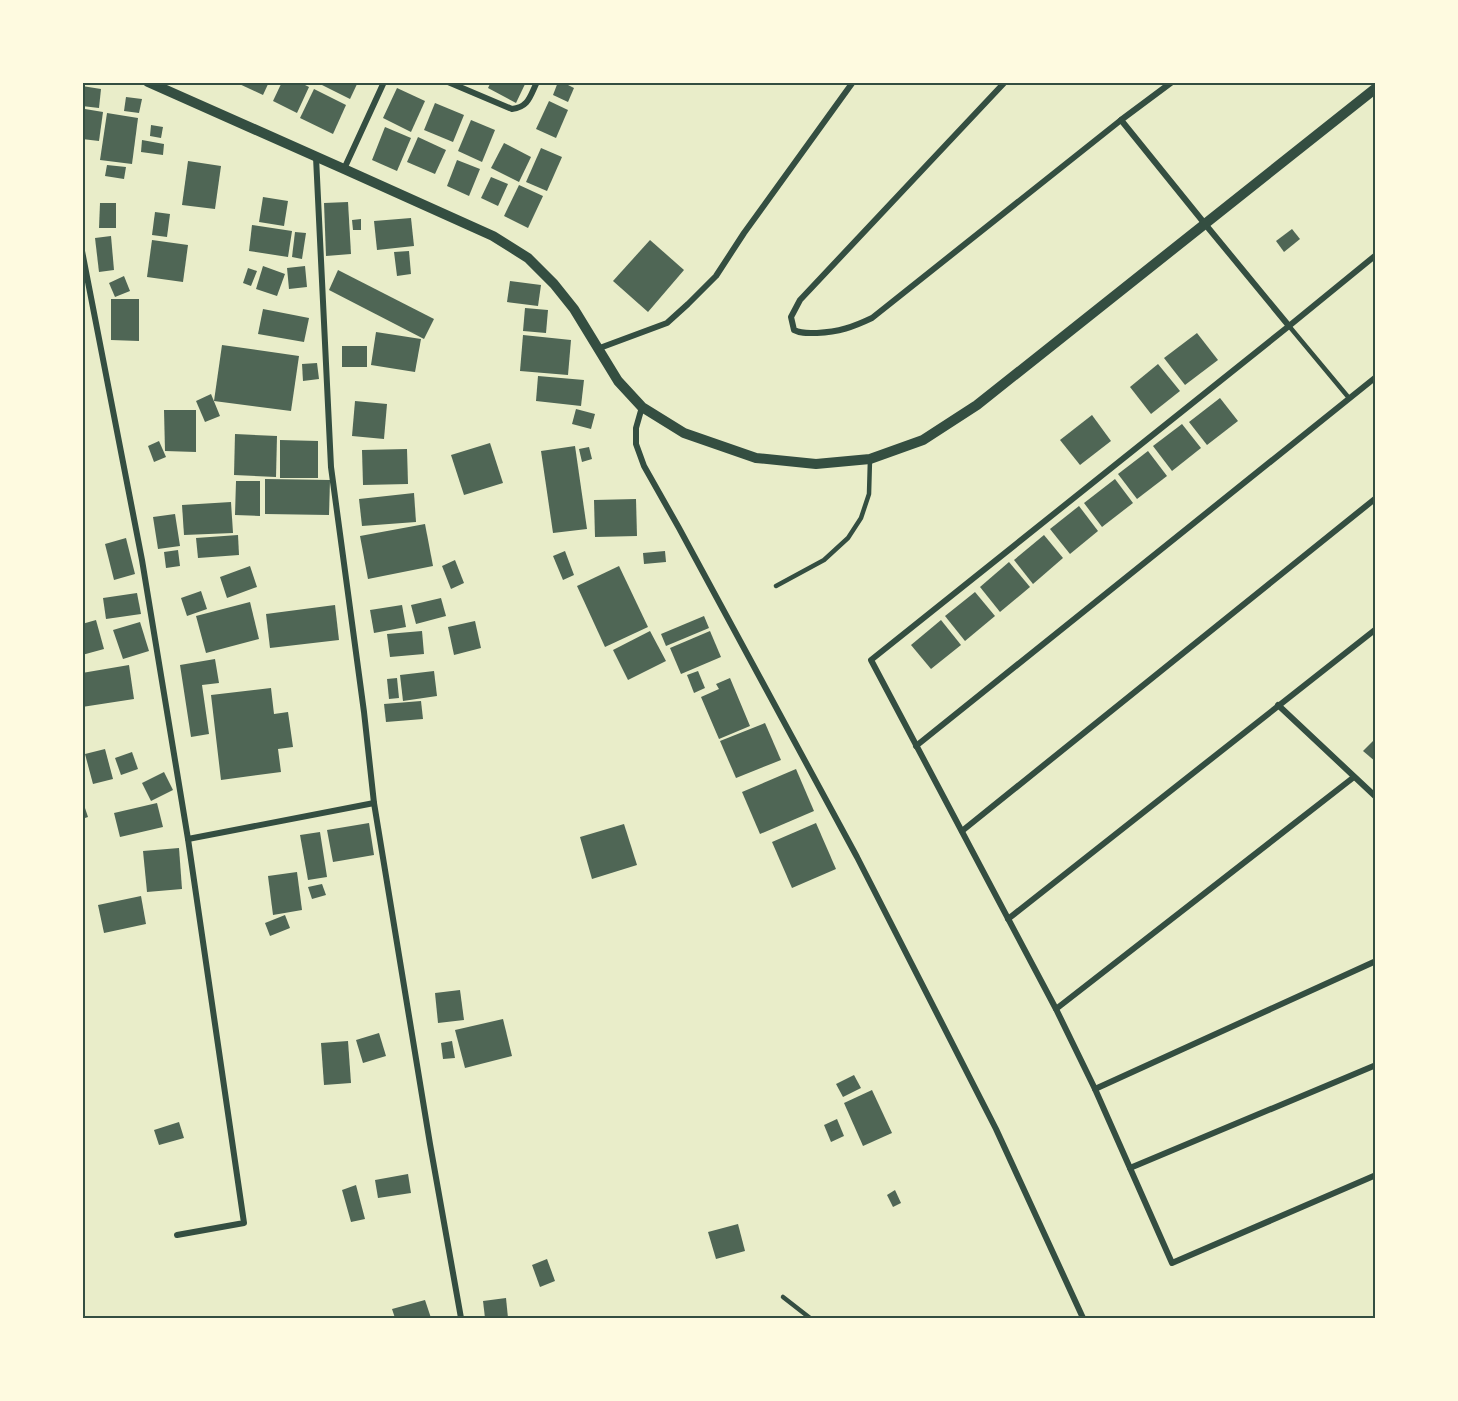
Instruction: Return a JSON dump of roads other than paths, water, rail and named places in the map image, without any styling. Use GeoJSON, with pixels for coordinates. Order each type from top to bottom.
{"type":"FeatureCollection","features":[{"type":"Feature","properties":{"kind":"street"},"geometry":{"type":"LineString","coordinates":[[148,82],[493,236],[528,258],[554,284],[574,309],[618,381],[642,407],[684,433],[756,458],[816,464],[870,459],[923,440],[977,405],[1376,88]]}},
{"type":"Feature","properties":{"kind":"street"},"geometry":{"type":"LineString","coordinates":[[344,169],[384,82]]}},
{"type":"Feature","properties":{"kind":"street"},"geometry":{"type":"LineString","coordinates":[[448,82],[512,109],[524,106],[537,82]]}},
{"type":"Feature","properties":{"kind":"street"},"geometry":{"type":"LineString","coordinates":[[597,349],[668,323],[716,276],[744,233],[853,82]]}},
{"type":"Feature","properties":{"kind":"street"},"geometry":{"type":"LineString","coordinates":[[1005,82],[800,300],[791,317],[794,330],[800,334],[834,332],[872,318],[1172,82]]}},
{"type":"Feature","properties":{"kind":"street"},"geometry":{"type":"LineString","coordinates":[[1121,120],[1289,326]]}},
{"type":"Feature","properties":{"kind":"street"},"geometry":{"type":"LineString","coordinates":[[316,157],[331,466],[374,802],[461,1318]]}},
{"type":"Feature","properties":{"kind":"street"},"geometry":{"type":"LineString","coordinates":[[82,251],[142,560],[188,839],[244,1223],[177,1235]]}},
{"type":"Feature","properties":{"kind":"street"},"geometry":{"type":"LineString","coordinates":[[1376,255],[871,660],[1056,1009],[1095,1089],[1172,1263],[1376,1175]]}},
{"type":"Feature","properties":{"kind":"street"},"geometry":{"type":"LineString","coordinates":[[916,746],[1376,377]]}},
{"type":"Feature","properties":{"kind":"street"},"geometry":{"type":"LineString","coordinates":[[642,407],[636,428],[636,444],[644,466],[857,857],[996,1128],[1083,1318]]}},
{"type":"Feature","properties":{"kind":"street"},"geometry":{"type":"LineString","coordinates":[[962,831],[1376,498]]}},
{"type":"Feature","properties":{"kind":"street"},"geometry":{"type":"LineString","coordinates":[[1008,919],[1376,629]]}},
{"type":"Feature","properties":{"kind":"street"},"geometry":{"type":"LineString","coordinates":[[1278,705],[1376,797]]}},
{"type":"Feature","properties":{"kind":"street"},"geometry":{"type":"LineString","coordinates":[[1056,1009],[1354,777]]}},
{"type":"Feature","properties":{"kind":"street"},"geometry":{"type":"LineString","coordinates":[[188,839],[374,802]]}},
{"type":"Feature","properties":{"kind":"street"},"geometry":{"type":"LineString","coordinates":[[1095,1089],[1376,962]]}},
{"type":"Feature","properties":{"kind":"street"},"geometry":{"type":"LineString","coordinates":[[1130,1168],[1376,1065]]}},
{"type":"Feature","properties":{"kind":"lane"},"geometry":{"type":"LineString","coordinates":[[1289,326],[1349,398]]}},
{"type":"Feature","properties":{"kind":"lane"},"geometry":{"type":"LineString","coordinates":[[776,586],[824,560],[848,538],[861,518],[869,494],[870,459]]}},
{"type":"Feature","properties":{"kind":"lane"},"geometry":{"type":"LineString","coordinates":[[783,1297],[810,1318]]}}]}
